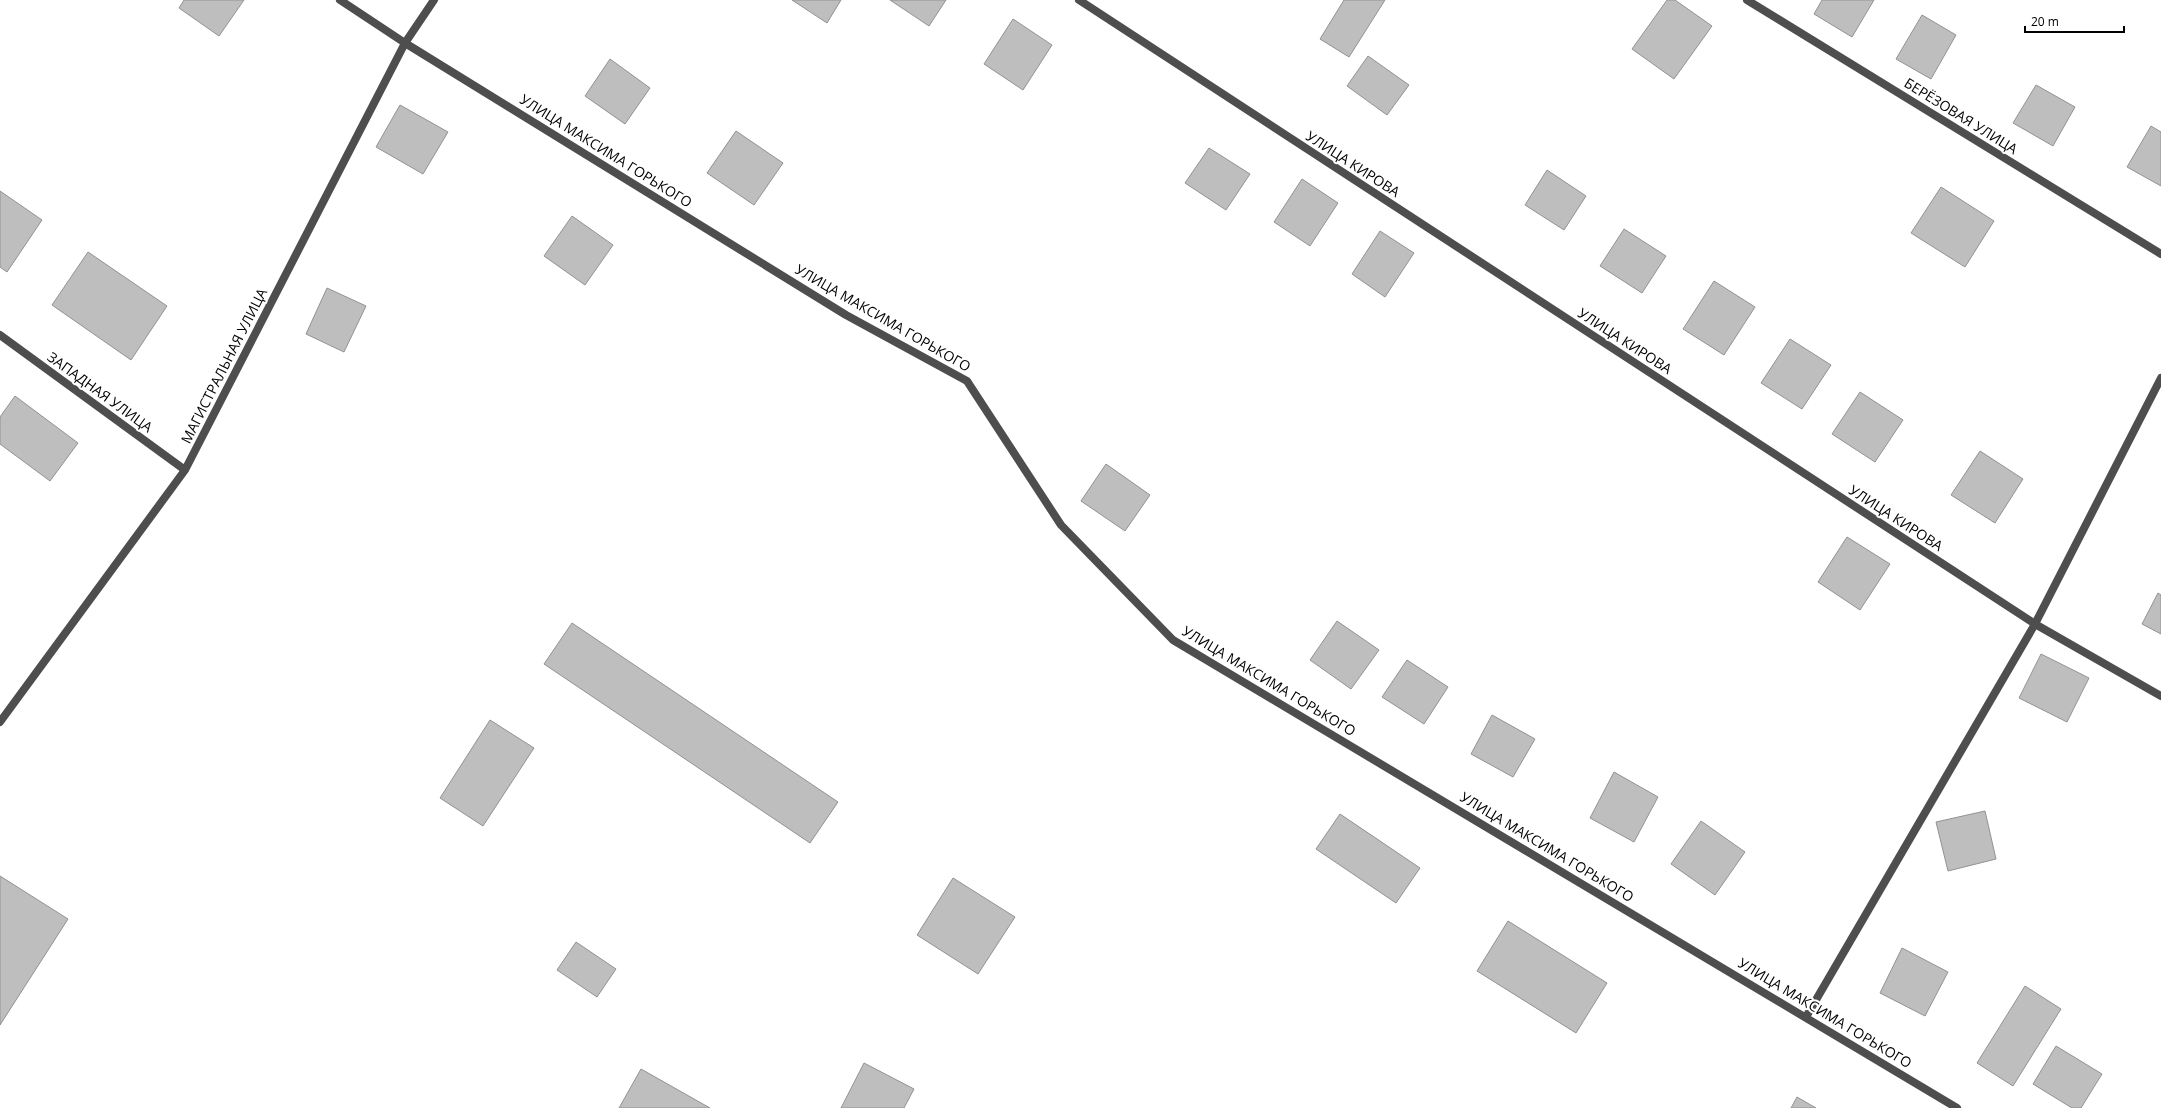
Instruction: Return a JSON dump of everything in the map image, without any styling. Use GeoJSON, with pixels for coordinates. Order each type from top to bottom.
{"type":"FeatureCollection","features":[{"type":"Feature","properties":{"kind":"street","name":"УЛИЦА МАКСИМА ГОРЬКОГО"},"geometry":{"type":"LineString","coordinates":[[340,0],[405,43],[846,315],[967,381],[1062,525],[1173,640],[1957,1108]]}},
{"type":"Feature","properties":{"kind":"street","name":"МАГИСТРАЛЬНАЯ УЛИЦА"},"geometry":{"type":"LineString","coordinates":[[0,722],[185,470],[405,43],[434,0]]}},
{"type":"Feature","properties":{"kind":"street","name":"УЛИЦА КИРОВА"},"geometry":{"type":"LineString","coordinates":[[1079,0],[2035,624],[2161,696]]}},
{"type":"Feature","properties":{"kind":"street","name":"БЕРЁЗОВАЯ УЛИЦА"},"geometry":{"type":"LineString","coordinates":[[1747,0],[2161,254]]}},
{"type":"Feature","properties":{"kind":"street","name":"ЗАПАДНАЯ УЛИЦА"},"geometry":{"type":"LineString","coordinates":[[0,336],[185,470]]}},
{"type":"Feature","properties":{"kind":"street"},"geometry":{"type":"LineString","coordinates":[[1806,1017],[2035,624],[2161,378]]}},
{"type":"Feature","properties":{"kind":"building"},"geometry":{"type":"Polygon","coordinates":[[[184,0],[244,0],[219,36],[179,8],[184,0]]]}},
{"type":"Feature","properties":{"kind":"building"},"geometry":{"type":"Polygon","coordinates":[[[792,0],[841,0],[827,23],[792,0]]]}},
{"type":"Feature","properties":{"kind":"building"},"geometry":{"type":"Polygon","coordinates":[[[890,0],[946,0],[929,26],[890,0]]]}},
{"type":"Feature","properties":{"kind":"building"},"geometry":{"type":"Polygon","coordinates":[[[1344,0],[1385,0],[1349,57],[1320,39],[1344,0]]]}},
{"type":"Feature","properties":{"kind":"building"},"geometry":{"type":"Polygon","coordinates":[[[1667,0],[1675,0],[1712,26],[1674,79],[1632,49],[1667,0]]]}},
{"type":"Feature","properties":{"kind":"building"},"geometry":{"type":"Polygon","coordinates":[[[1822,0],[1874,0],[1852,37],[1814,14],[1822,0]]]}},
{"type":"Feature","properties":{"kind":"building"},"geometry":{"type":"Polygon","coordinates":[[[1922,15],[1956,35],[1931,79],[1896,59],[1922,15]]]}},
{"type":"Feature","properties":{"kind":"building"},"geometry":{"type":"Polygon","coordinates":[[[1013,19],[1052,45],[1023,90],[984,64],[1013,19]]]}},
{"type":"Feature","properties":{"kind":"building"},"geometry":{"type":"Polygon","coordinates":[[[1368,56],[1409,85],[1387,115],[1347,86],[1368,56]]]}},
{"type":"Feature","properties":{"kind":"building"},"geometry":{"type":"Polygon","coordinates":[[[610,59],[650,88],[625,124],[585,96],[610,59]]]}},
{"type":"Feature","properties":{"kind":"building"},"geometry":{"type":"Polygon","coordinates":[[[2036,85],[2075,107],[2053,146],[2013,123],[2036,85]]]}},
{"type":"Feature","properties":{"kind":"building"},"geometry":{"type":"Polygon","coordinates":[[[400,105],[448,132],[423,174],[376,147],[400,105]]]}},
{"type":"Feature","properties":{"kind":"building"},"geometry":{"type":"Polygon","coordinates":[[[2151,126],[2161,132],[2161,186],[2127,167],[2151,126]]]}},
{"type":"Feature","properties":{"kind":"building"},"geometry":{"type":"Polygon","coordinates":[[[736,131],[783,163],[754,205],[707,173],[736,131]]]}},
{"type":"Feature","properties":{"kind":"building"},"geometry":{"type":"Polygon","coordinates":[[[1209,148],[1250,174],[1226,210],[1185,183],[1209,148]]]}},
{"type":"Feature","properties":{"kind":"building"},"geometry":{"type":"Polygon","coordinates":[[[1547,170],[1586,196],[1564,230],[1525,205],[1547,170]]]}},
{"type":"Feature","properties":{"kind":"building"},"geometry":{"type":"Polygon","coordinates":[[[1302,179],[1338,203],[1310,246],[1274,222],[1302,179]]]}},
{"type":"Feature","properties":{"kind":"building"},"geometry":{"type":"Polygon","coordinates":[[[1941,187],[1994,221],[1965,267],[1911,233],[1941,187]]]}},
{"type":"Feature","properties":{"kind":"building"},"geometry":{"type":"Polygon","coordinates":[[[0,191],[42,220],[7,272],[0,267],[0,191]]]}},
{"type":"Feature","properties":{"kind":"building"},"geometry":{"type":"Polygon","coordinates":[[[572,216],[613,245],[585,285],[544,256],[572,216]]]}},
{"type":"Feature","properties":{"kind":"building"},"geometry":{"type":"Polygon","coordinates":[[[1624,229],[1666,256],[1642,293],[1600,266],[1624,229]]]}},
{"type":"Feature","properties":{"kind":"building"},"geometry":{"type":"Polygon","coordinates":[[[1380,231],[1414,253],[1385,297],[1352,274],[1380,231]]]}},
{"type":"Feature","properties":{"kind":"building"},"geometry":{"type":"Polygon","coordinates":[[[88,252],[167,306],[131,360],[52,305],[88,252]]]}},
{"type":"Feature","properties":{"kind":"building"},"geometry":{"type":"Polygon","coordinates":[[[1714,281],[1755,307],[1724,355],[1683,329],[1714,281]]]}},
{"type":"Feature","properties":{"kind":"building"},"geometry":{"type":"Polygon","coordinates":[[[327,288],[366,306],[344,352],[306,334],[327,288]]]}},
{"type":"Feature","properties":{"kind":"building"},"geometry":{"type":"Polygon","coordinates":[[[1790,339],[1831,365],[1802,409],[1761,383],[1790,339]]]}},
{"type":"Feature","properties":{"kind":"building"},"geometry":{"type":"Polygon","coordinates":[[[1860,392],[1903,420],[1875,462],[1832,434],[1860,392]]]}},
{"type":"Feature","properties":{"kind":"building"},"geometry":{"type":"Polygon","coordinates":[[[15,396],[78,443],[50,481],[0,444],[0,417],[15,396]]]}},
{"type":"Feature","properties":{"kind":"building"},"geometry":{"type":"Polygon","coordinates":[[[1980,451],[2023,479],[1995,523],[1951,495],[1980,451]]]}},
{"type":"Feature","properties":{"kind":"building"},"geometry":{"type":"Polygon","coordinates":[[[1106,464],[1150,495],[1125,531],[1081,501],[1106,464]]]}},
{"type":"Feature","properties":{"kind":"building"},"geometry":{"type":"Polygon","coordinates":[[[1847,537],[1890,564],[1860,610],[1818,582],[1847,537]]]}},
{"type":"Feature","properties":{"kind":"building"},"geometry":{"type":"Polygon","coordinates":[[[2158,593],[2161,595],[2161,634],[2142,624],[2158,593]]]}},
{"type":"Feature","properties":{"kind":"building"},"geometry":{"type":"Polygon","coordinates":[[[1337,621],[1379,650],[1351,689],[1310,660],[1337,621]]]}},
{"type":"Feature","properties":{"kind":"building"},"geometry":{"type":"Polygon","coordinates":[[[572,623],[838,802],[810,843],[544,664],[572,623]]]}},
{"type":"Feature","properties":{"kind":"building"},"geometry":{"type":"Polygon","coordinates":[[[2041,654],[2089,678],[2067,722],[2019,698],[2041,654]]]}},
{"type":"Feature","properties":{"kind":"building"},"geometry":{"type":"Polygon","coordinates":[[[1407,660],[1448,687],[1424,724],[1382,697],[1407,660]]]}},
{"type":"Feature","properties":{"kind":"building"},"geometry":{"type":"Polygon","coordinates":[[[1492,715],[1535,739],[1513,777],[1471,754],[1492,715]]]}},
{"type":"Feature","properties":{"kind":"building"},"geometry":{"type":"Polygon","coordinates":[[[490,720],[534,748],[483,826],[440,798],[490,720]]]}},
{"type":"Feature","properties":{"kind":"building"},"geometry":{"type":"Polygon","coordinates":[[[1614,772],[1658,797],[1634,842],[1590,818],[1614,772]]]}},
{"type":"Feature","properties":{"kind":"building"},"geometry":{"type":"Polygon","coordinates":[[[1985,811],[1996,859],[1948,871],[1936,822],[1985,811]]]}},
{"type":"Feature","properties":{"kind":"building"},"geometry":{"type":"Polygon","coordinates":[[[1340,814],[1420,868],[1396,903],[1316,849],[1340,814]]]}},
{"type":"Feature","properties":{"kind":"building"},"geometry":{"type":"Polygon","coordinates":[[[1701,821],[1745,852],[1715,895],[1671,864],[1701,821]]]}},
{"type":"Feature","properties":{"kind":"building"},"geometry":{"type":"Polygon","coordinates":[[[0,876],[68,919],[0,1025],[0,876]]]}},
{"type":"Feature","properties":{"kind":"building"},"geometry":{"type":"Polygon","coordinates":[[[953,878],[1015,917],[978,974],[917,935],[953,878]]]}},
{"type":"Feature","properties":{"kind":"building"},"geometry":{"type":"Polygon","coordinates":[[[1508,921],[1607,983],[1576,1033],[1477,971],[1508,921]]]}},
{"type":"Feature","properties":{"kind":"building"},"geometry":{"type":"Polygon","coordinates":[[[576,942],[616,969],[597,997],[557,970],[576,942]]]}},
{"type":"Feature","properties":{"kind":"building"},"geometry":{"type":"Polygon","coordinates":[[[1902,948],[1948,972],[1925,1016],[1880,993],[1902,948]]]}},
{"type":"Feature","properties":{"kind":"building"},"geometry":{"type":"Polygon","coordinates":[[[2025,986],[2061,1009],[2013,1086],[1977,1063],[2025,986]]]}},
{"type":"Feature","properties":{"kind":"building"},"geometry":{"type":"Polygon","coordinates":[[[2056,1046],[2102,1074],[2081,1108],[2072,1108],[2033,1084],[2056,1046]]]}},
{"type":"Feature","properties":{"kind":"building"},"geometry":{"type":"Polygon","coordinates":[[[864,1063],[914,1089],[904,1108],[841,1108],[864,1063]]]}},
{"type":"Feature","properties":{"kind":"building"},"geometry":{"type":"Polygon","coordinates":[[[641,1069],[710,1108],[619,1108],[641,1069]]]}},
{"type":"Feature","properties":{"kind":"building"},"geometry":{"type":"Polygon","coordinates":[[[1797,1097],[1816,1108],[1791,1108],[1797,1097]]]}}]}
